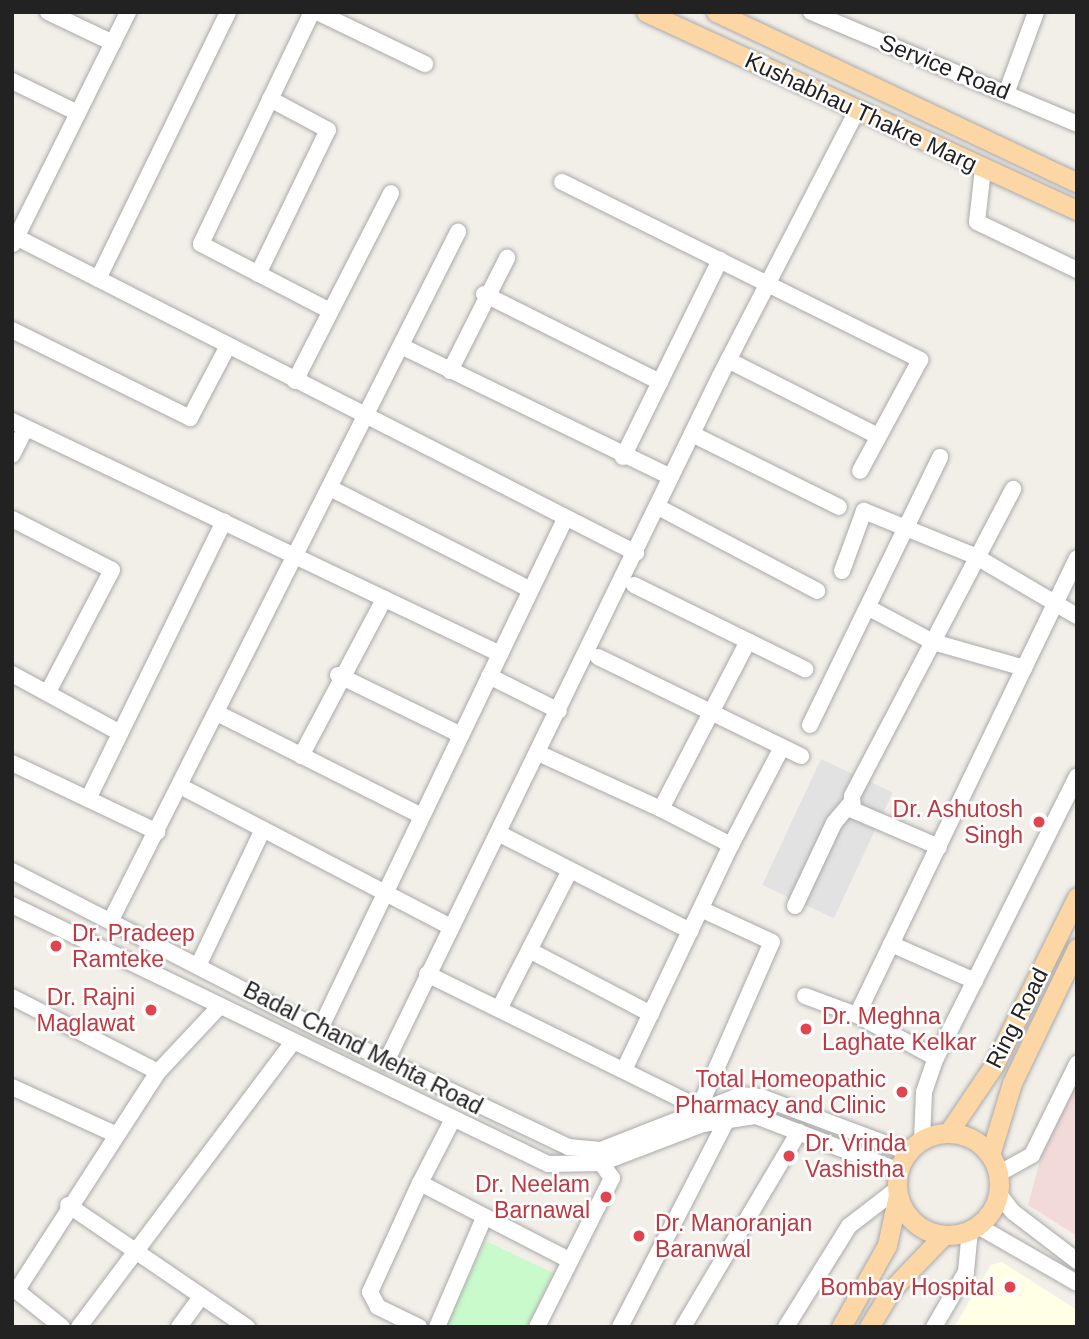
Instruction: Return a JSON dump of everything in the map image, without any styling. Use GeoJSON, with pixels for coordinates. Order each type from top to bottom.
{"type":"FeatureCollection","features":[{"type":"Feature","properties":{"kind":"main road","name":"Kushabhau Thakre Marg"},"geometry":{"type":"LineString","coordinates":[[646,12],[1077,210]]}},
{"type":"Feature","properties":{"kind":"main road","name":"Kushabhau Thakre Marg"},"geometry":{"type":"LineString","coordinates":[[716,12],[1077,183]]}},
{"type":"Feature","properties":{"kind":"main road","name":"Ring Road"},"geometry":{"type":"LineString","coordinates":[[948,1133],[994,1065],[1077,897]]}},
{"type":"Feature","properties":{"kind":"main road","name":"Ring Road"},"geometry":{"type":"LineString","coordinates":[[990,1155],[1012,1083],[1077,948]]}},
{"type":"Feature","properties":{"kind":"main road"},"geometry":{"type":"LineString","coordinates":[[841,1327],[887,1245],[898,1185],[915,1146],[948,1133],[978,1143],[990,1155],[998,1184],[974,1228],[944,1235],[892,1289],[869,1327]]}},
{"type":"Feature","properties":{"kind":"main road"},"geometry":{"type":"LineString","coordinates":[[898,1185],[914,1223],[944,1235]]}},
{"type":"Feature","properties":{"kind":"street"},"geometry":{"type":"LineString","coordinates":[[48,12],[113,43]]}},
{"type":"Feature","properties":{"kind":"street"},"geometry":{"type":"LineString","coordinates":[[128,12],[14,242],[98,279],[564,521],[636,552]]}},
{"type":"Feature","properties":{"kind":"street"},"geometry":{"type":"LineString","coordinates":[[98,279],[228,12]]}},
{"type":"Feature","properties":{"kind":"street"},"geometry":{"type":"LineString","coordinates":[[312,12],[201,244],[330,311]]}},
{"type":"Feature","properties":{"kind":"street"},"geometry":{"type":"LineString","coordinates":[[317,12],[425,64]]}},
{"type":"Feature","properties":{"kind":"street","name":"Service Road"},"geometry":{"type":"LineString","coordinates":[[811,12],[1007,92],[1077,124]]}},
{"type":"Feature","properties":{"kind":"street"},"geometry":{"type":"LineString","coordinates":[[1007,92],[1036,12]]}},
{"type":"Feature","properties":{"kind":"street"},"geometry":{"type":"LineString","coordinates":[[12,81],[78,113]]}},
{"type":"Feature","properties":{"kind":"street"},"geometry":{"type":"LineString","coordinates":[[258,274],[328,130],[270,99]]}},
{"type":"Feature","properties":{"kind":"street"},"geometry":{"type":"LineString","coordinates":[[386,1062],[728,360],[857,110]]}},
{"type":"Feature","properties":{"kind":"street"},"geometry":{"type":"LineString","coordinates":[[983,169],[977,222],[1077,270]]}},
{"type":"Feature","properties":{"kind":"street"},"geometry":{"type":"LineString","coordinates":[[562,182],[920,360],[860,471]]}},
{"type":"Feature","properties":{"kind":"street"},"geometry":{"type":"LineString","coordinates":[[295,381],[391,193]]}},
{"type":"Feature","properties":{"kind":"street"},"geometry":{"type":"LineString","coordinates":[[111,920],[297,557],[364,417],[458,232]]}},
{"type":"Feature","properties":{"kind":"street"},"geometry":{"type":"LineString","coordinates":[[450,370],[484,294],[507,258]]}},
{"type":"Feature","properties":{"kind":"street"},"geometry":{"type":"LineString","coordinates":[[624,457],[720,260]]}},
{"type":"Feature","properties":{"kind":"street"},"geometry":{"type":"LineString","coordinates":[[484,294],[660,382]]}},
{"type":"Feature","properties":{"kind":"street"},"geometry":{"type":"LineString","coordinates":[[12,330],[190,418],[228,346]]}},
{"type":"Feature","properties":{"kind":"street"},"geometry":{"type":"LineString","coordinates":[[401,346],[624,457],[671,477]]}},
{"type":"Feature","properties":{"kind":"street"},"geometry":{"type":"LineString","coordinates":[[728,360],[878,436]]}},
{"type":"Feature","properties":{"kind":"street"},"geometry":{"type":"LineString","coordinates":[[12,454],[19,424],[500,654]]}},
{"type":"Feature","properties":{"kind":"street"},"geometry":{"type":"LineString","coordinates":[[692,434],[839,507]]}},
{"type":"Feature","properties":{"kind":"street"},"geometry":{"type":"LineString","coordinates":[[810,725],[908,529],[940,457]]}},
{"type":"Feature","properties":{"kind":"street"},"geometry":{"type":"LineString","coordinates":[[330,488],[531,590]]}},
{"type":"Feature","properties":{"kind":"street"},"geometry":{"type":"LineString","coordinates":[[795,906],[834,823],[850,804],[975,556],[1013,489]]}},
{"type":"Feature","properties":{"kind":"street"},"geometry":{"type":"LineString","coordinates":[[657,507],[817,592]]}},
{"type":"Feature","properties":{"kind":"street"},"geometry":{"type":"LineString","coordinates":[[842,570],[864,511],[975,556],[1077,616]]}},
{"type":"Feature","properties":{"kind":"street"},"geometry":{"type":"LineString","coordinates":[[12,519],[112,570],[49,690]]}},
{"type":"Feature","properties":{"kind":"street"},"geometry":{"type":"LineString","coordinates":[[320,1029],[564,521]]}},
{"type":"Feature","properties":{"kind":"street"},"geometry":{"type":"LineString","coordinates":[[88,799],[224,522]]}},
{"type":"Feature","properties":{"kind":"street"},"geometry":{"type":"LineString","coordinates":[[857,1015],[1077,558]]}},
{"type":"Feature","properties":{"kind":"street"},"geometry":{"type":"LineString","coordinates":[[635,585],[806,669]]}},
{"type":"Feature","properties":{"kind":"street"},"geometry":{"type":"LineString","coordinates":[[301,756],[338,676],[384,599]]}},
{"type":"Feature","properties":{"kind":"street"},"geometry":{"type":"LineString","coordinates":[[869,608],[933,642],[1024,668]]}},
{"type":"Feature","properties":{"kind":"street"},"geometry":{"type":"LineString","coordinates":[[661,809],[748,641]]}},
{"type":"Feature","properties":{"kind":"street"},"geometry":{"type":"LineString","coordinates":[[598,657],[801,756]]}},
{"type":"Feature","properties":{"kind":"street"},"geometry":{"type":"LineString","coordinates":[[12,674],[49,690],[120,733]]}},
{"type":"Feature","properties":{"kind":"street"},"geometry":{"type":"LineString","coordinates":[[338,676],[461,735]]}},
{"type":"Feature","properties":{"kind":"street"},"geometry":{"type":"LineString","coordinates":[[489,676],[559,711]]}},
{"type":"Feature","properties":{"kind":"street"},"geometry":{"type":"LineString","coordinates":[[217,713],[422,816]]}},
{"type":"Feature","properties":{"kind":"street"},"geometry":{"type":"LineString","coordinates":[[624,1070],[731,845],[782,747]]}},
{"type":"Feature","properties":{"kind":"street"},"geometry":{"type":"LineString","coordinates":[[538,752],[731,845]]}},
{"type":"Feature","properties":{"kind":"street"},"geometry":{"type":"LineString","coordinates":[[12,763],[156,832]]}},
{"type":"Feature","properties":{"kind":"street"},"geometry":{"type":"LineString","coordinates":[[12,905],[548,1164],[601,1163],[726,1108],[761,1097],[915,1146],[924,1092],[936,1058],[1077,776]]}},
{"type":"Feature","properties":{"kind":"street"},"geometry":{"type":"LineString","coordinates":[[180,786],[451,927]]}},
{"type":"Feature","properties":{"kind":"street"},"geometry":{"type":"LineString","coordinates":[[850,804],[939,847]]}},
{"type":"Feature","properties":{"kind":"street"},"geometry":{"type":"LineString","coordinates":[[199,964],[263,830]]}},
{"type":"Feature","properties":{"kind":"street"},"geometry":{"type":"LineString","coordinates":[[498,833],[690,931]]}},
{"type":"Feature","properties":{"kind":"street"},"geometry":{"type":"LineString","coordinates":[[499,1009],[570,870]]}},
{"type":"Feature","properties":{"kind":"street","name":"Badal Chand Mehta Road"},"geometry":{"type":"LineString","coordinates":[[12,871],[199,964],[386,1062],[568,1147],[601,1150],[699,1108],[726,1108],[800,1132],[898,1185]]}},
{"type":"Feature","properties":{"kind":"street"},"geometry":{"type":"LineString","coordinates":[[427,974],[699,1108],[772,942],[701,909]]}},
{"type":"Feature","properties":{"kind":"street"},"geometry":{"type":"LineString","coordinates":[[891,944],[975,981]]}},
{"type":"Feature","properties":{"kind":"street"},"geometry":{"type":"LineString","coordinates":[[529,950],[650,1014]]}},
{"type":"Feature","properties":{"kind":"street"},"geometry":{"type":"LineString","coordinates":[[805,996],[857,1015],[936,1058]]}},
{"type":"Feature","properties":{"kind":"street"},"geometry":{"type":"LineString","coordinates":[[12,997],[158,1072]]}},
{"type":"Feature","properties":{"kind":"street"},"geometry":{"type":"LineString","coordinates":[[62,1327],[15,1289],[158,1072],[219,1007]]}},
{"type":"Feature","properties":{"kind":"street"},"geometry":{"type":"LineString","coordinates":[[79,1327],[293,1042]]}},
{"type":"Feature","properties":{"kind":"street"},"geometry":{"type":"LineString","coordinates":[[1077,1063],[1032,1155],[998,1184],[1013,1212],[1077,1261]]}},
{"type":"Feature","properties":{"kind":"street"},"geometry":{"type":"LineString","coordinates":[[12,1087],[117,1135]]}},
{"type":"Feature","properties":{"kind":"street"},"geometry":{"type":"LineString","coordinates":[[620,1327],[726,1108]]}},
{"type":"Feature","properties":{"kind":"street"},"geometry":{"type":"LineString","coordinates":[[419,1327],[370,1306],[370,1292],[453,1119]]}},
{"type":"Feature","properties":{"kind":"street"},"geometry":{"type":"LineString","coordinates":[[684,1327],[800,1132]]}},
{"type":"Feature","properties":{"kind":"street"},"geometry":{"type":"LineString","coordinates":[[537,1327],[611,1178],[601,1163]]}},
{"type":"Feature","properties":{"kind":"street"},"geometry":{"type":"LineString","coordinates":[[420,1183],[569,1260]]}},
{"type":"Feature","properties":{"kind":"street"},"geometry":{"type":"LineString","coordinates":[[786,1327],[849,1226],[898,1185]]}},
{"type":"Feature","properties":{"kind":"street"},"geometry":{"type":"LineString","coordinates":[[68,1205],[133,1254],[247,1327]]}},
{"type":"Feature","properties":{"kind":"street"},"geometry":{"type":"LineString","coordinates":[[437,1327],[484,1218]]}},
{"type":"Feature","properties":{"kind":"street"},"geometry":{"type":"LineString","coordinates":[[934,1327],[966,1272],[974,1228],[1077,1283]]}},
{"type":"Feature","properties":{"kind":"street"},"geometry":{"type":"LineString","coordinates":[[179,1327],[200,1298]]}},
{"type":"Feature","properties":{"kind":"shaded area"},"geometry":{"type":"Polygon","coordinates":[[[821,759],[893,792],[834,918],[762,885],[821,759]]]}},
{"type":"Feature","properties":{"kind":"shaded area"},"geometry":{"type":"Polygon","coordinates":[[[1077,1083],[1077,1236],[1028,1205],[1041,1157],[1077,1083]]]}},
{"type":"Feature","properties":{"kind":"shaded area","name":"Bombay Hospital"},"geometry":{"type":"Polygon","coordinates":[[[1002,1262],[1077,1310],[1077,1327],[954,1327],[991,1265],[1002,1262]]]}},
{"type":"Feature","properties":{"kind":"green space"},"geometry":{"type":"Polygon","coordinates":[[[486,1241],[553,1273],[527,1327],[445,1327],[486,1241]]]}},
{"type":"Feature","properties":{"kind":"place","name":"Dr. Ashutosh Singh"},"geometry":{"type":"Point","coordinates":[1039,822]}},
{"type":"Feature","properties":{"kind":"place","name":"Dr. Pradeep Ramteke"},"geometry":{"type":"Point","coordinates":[56,946]}},
{"type":"Feature","properties":{"kind":"place","name":"Dr. Rajni Maglawat"},"geometry":{"type":"Point","coordinates":[151,1010]}},
{"type":"Feature","properties":{"kind":"place","name":"Dr. Meghna Laghate Kelkar"},"geometry":{"type":"Point","coordinates":[806,1029]}},
{"type":"Feature","properties":{"kind":"place","name":"Total Homeopathic Pharmacy and Clinic"},"geometry":{"type":"Point","coordinates":[902,1092]}},
{"type":"Feature","properties":{"kind":"place","name":"Dr. Vrinda Vashistha"},"geometry":{"type":"Point","coordinates":[789,1156]}},
{"type":"Feature","properties":{"kind":"place","name":"Dr. Neelam Barnawal"},"geometry":{"type":"Point","coordinates":[606,1197]}},
{"type":"Feature","properties":{"kind":"place","name":"Dr. Manoranjan Baranwal"},"geometry":{"type":"Point","coordinates":[639,1236]}},
{"type":"Feature","properties":{"kind":"place","name":"Bombay Hospital"},"geometry":{"type":"Point","coordinates":[1010,1287]}}]}
